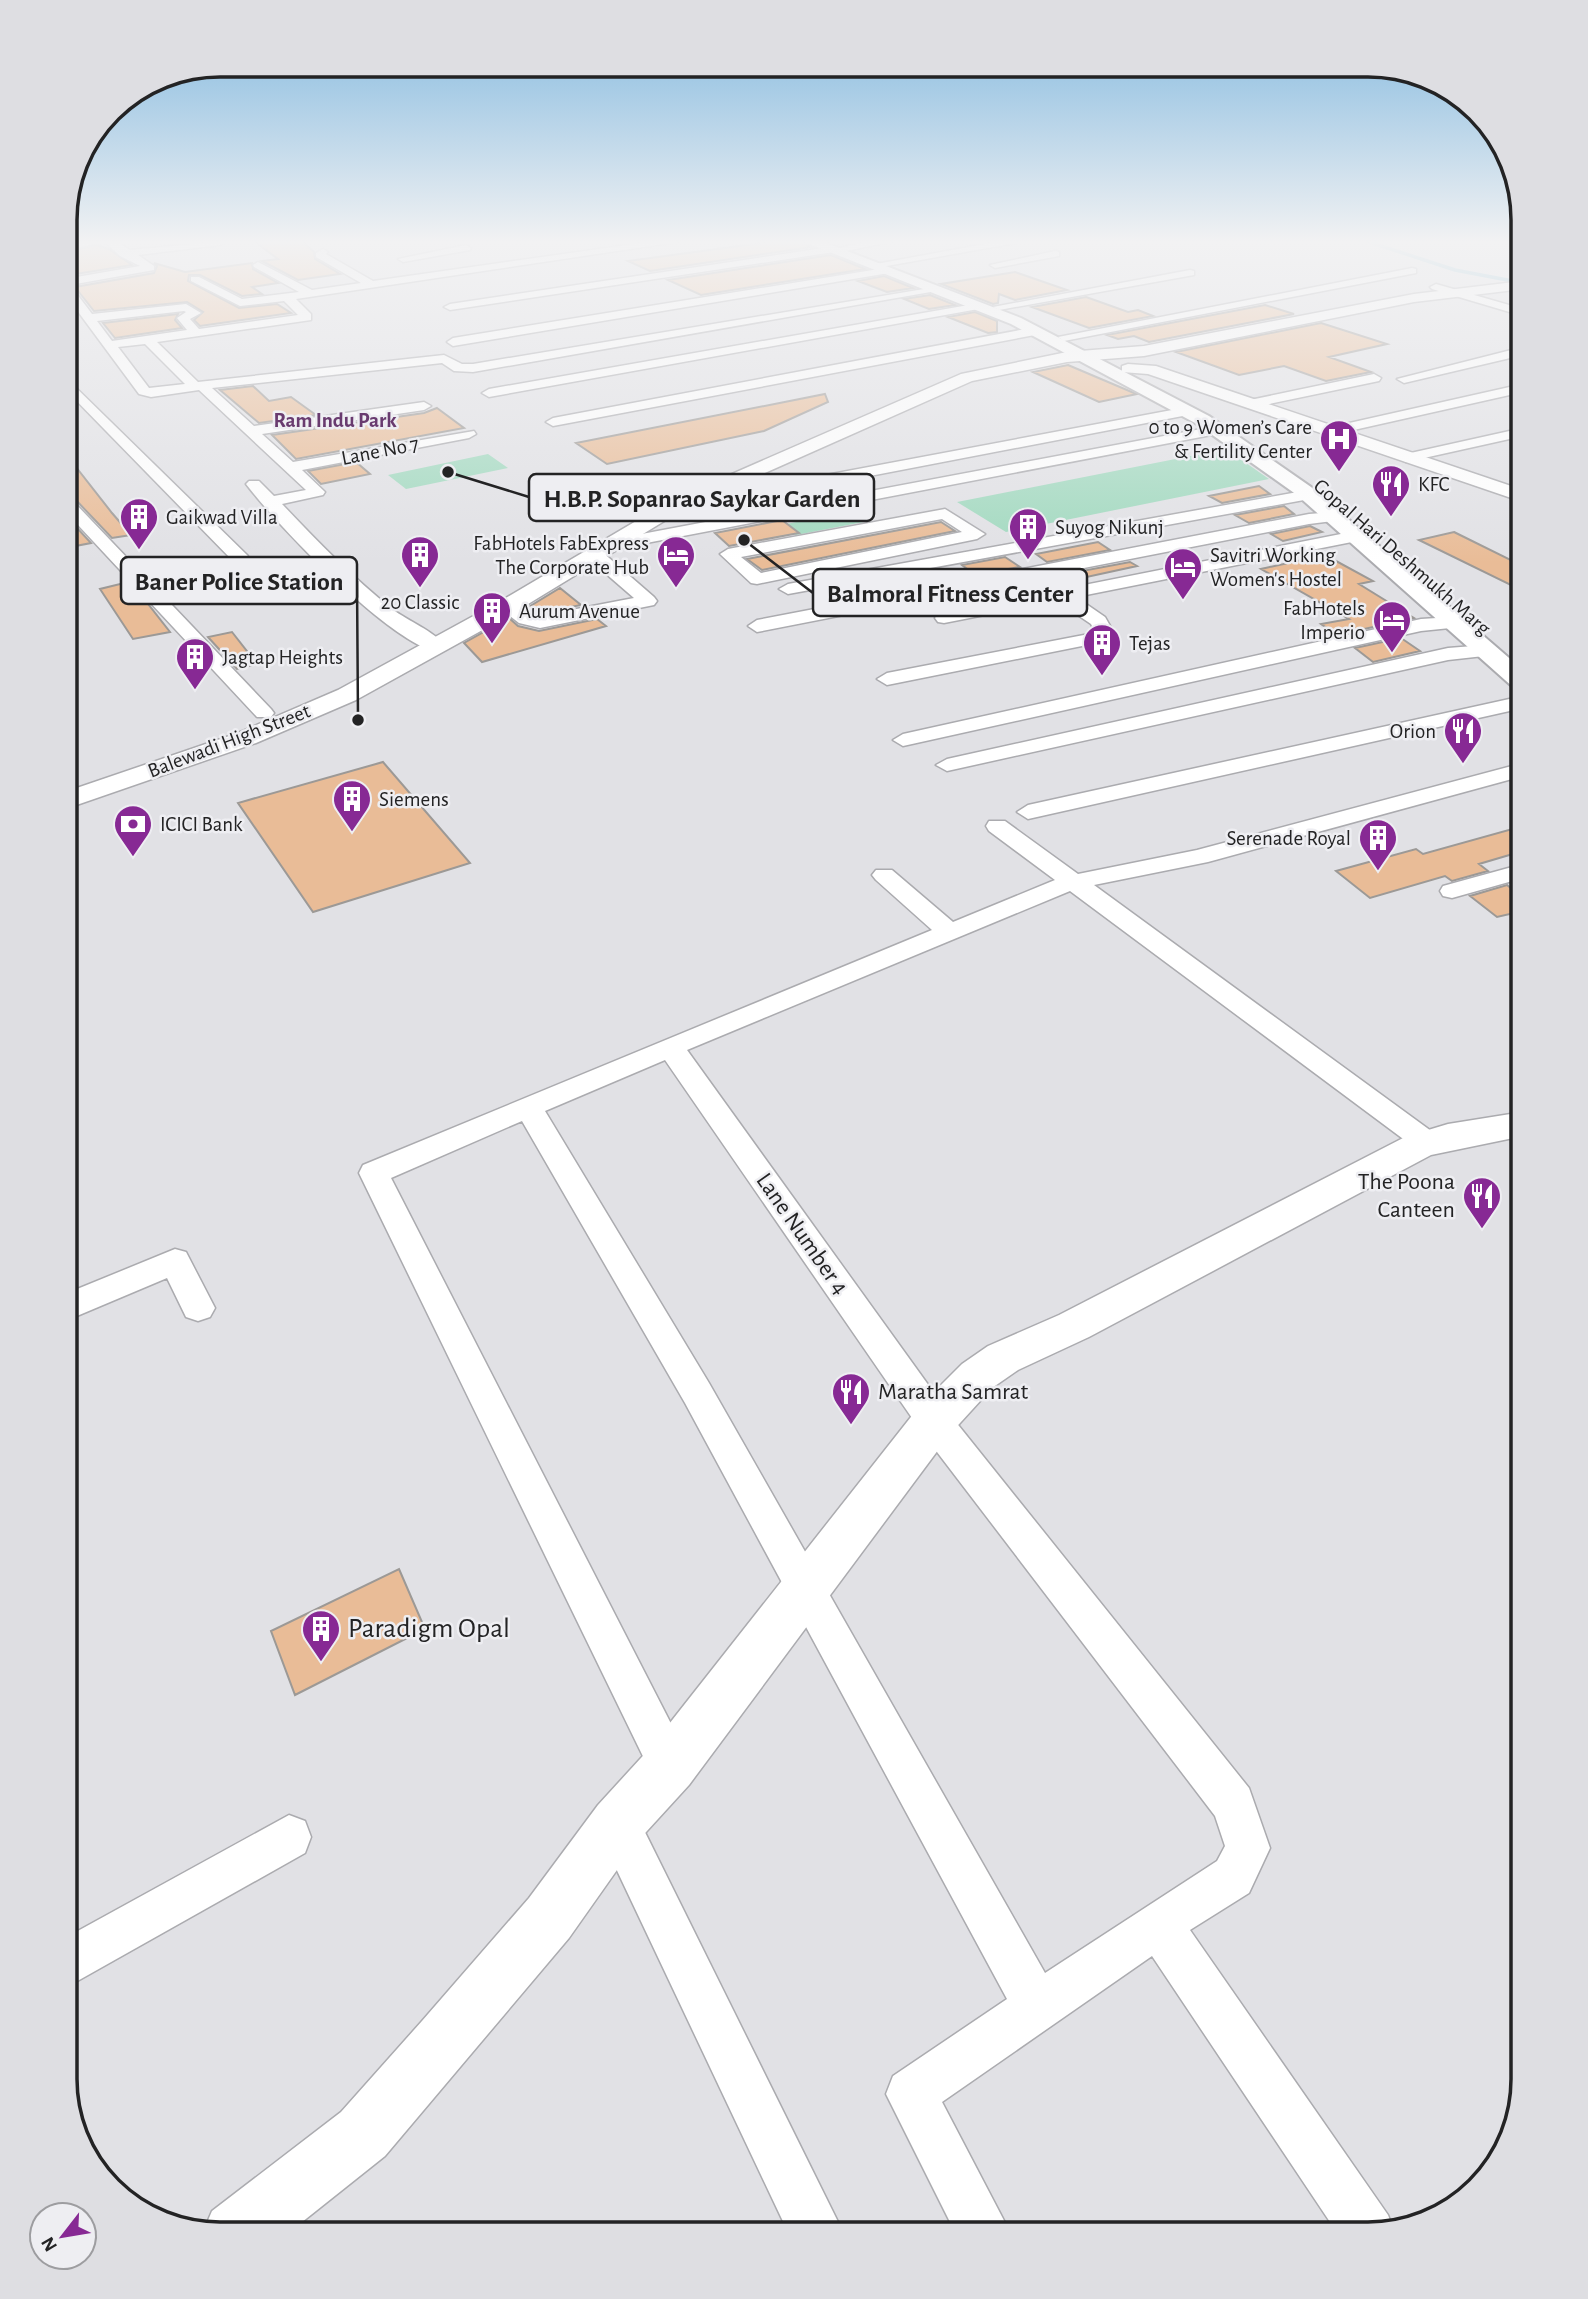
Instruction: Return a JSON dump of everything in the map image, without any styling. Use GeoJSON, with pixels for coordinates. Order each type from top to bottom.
{"type":"FeatureCollection","features":[{"type":"Feature","properties":{"kind":"main road","name":"Gopal Hari Deshmukh Marg"},"geometry":{"type":"LineString","coordinates":[[1079,348],[1235,441],[1309,495],[1511,673]]}},
{"type":"Feature","properties":{"kind":"main road","name":"Gopal Hari Deshmukh Marg"},"geometry":{"type":"LineString","coordinates":[[1079,348],[1135,372],[1253,439],[1308,477],[1511,652]]}},
{"type":"Feature","properties":{"kind":"street"},"geometry":{"type":"LineString","coordinates":[[111,348],[144,391],[160,393],[261,377],[444,359],[459,368],[473,368],[565,348]]}},
{"type":"Feature","properties":{"kind":"street"},"geometry":{"type":"LineString","coordinates":[[157,348],[317,492],[270,502]]}},
{"type":"Feature","properties":{"kind":"street"},"geometry":{"type":"LineString","coordinates":[[489,393],[754,348]]}},
{"type":"Feature","properties":{"kind":"street"},"geometry":{"type":"LineString","coordinates":[[553,422],[944,348]]}},
{"type":"Feature","properties":{"kind":"street"},"geometry":{"type":"LineString","coordinates":[[1083,350],[1090,348]]}},
{"type":"Feature","properties":{"kind":"street"},"geometry":{"type":"LineString","coordinates":[[1083,350],[1093,348]]}},
{"type":"Feature","properties":{"kind":"street"},"geometry":{"type":"LineString","coordinates":[[1083,350],[1144,351],[1158,348]]}},
{"type":"Feature","properties":{"kind":"street","name":"Balewadi High Street"},"geometry":{"type":"LineString","coordinates":[[427,642],[507,607],[672,509],[732,478],[967,377],[1083,350]]}},
{"type":"Feature","properties":{"kind":"street","name":"Balewadi High Street"},"geometry":{"type":"LineString","coordinates":[[77,779],[264,713],[377,669],[427,642],[657,500],[817,426],[951,373],[1083,350]]}},
{"type":"Feature","properties":{"kind":"street"},"geometry":{"type":"LineString","coordinates":[[1466,400],[1404,379],[1511,354]]}},
{"type":"Feature","properties":{"kind":"street"},"geometry":{"type":"LineString","coordinates":[[1135,372],[1150,369],[1167,374],[1327,432],[1511,491]]}},
{"type":"Feature","properties":{"kind":"street"},"geometry":{"type":"LineString","coordinates":[[1250,404],[1348,383],[1373,385]]}},
{"type":"Feature","properties":{"kind":"street"},"geometry":{"type":"LineString","coordinates":[[1327,432],[1511,391]]}},
{"type":"Feature","properties":{"kind":"street"},"geometry":{"type":"LineString","coordinates":[[77,393],[241,559]]}},
{"type":"Feature","properties":{"kind":"street"},"geometry":{"type":"LineString","coordinates":[[1136,401],[1162,396]]}},
{"type":"Feature","properties":{"kind":"street"},"geometry":{"type":"LineString","coordinates":[[1398,401],[1424,410]]}},
{"type":"Feature","properties":{"kind":"street"},"geometry":{"type":"LineString","coordinates":[[250,431],[424,406]]}},
{"type":"Feature","properties":{"kind":"street"},"geometry":{"type":"LineString","coordinates":[[672,509],[1188,411]]}},
{"type":"Feature","properties":{"kind":"street"},"geometry":{"type":"LineString","coordinates":[[615,544],[1217,430]]}},
{"type":"Feature","properties":{"kind":"street","name":"Lane No 7"},"geometry":{"type":"LineString","coordinates":[[292,467],[469,434]]}},
{"type":"Feature","properties":{"kind":"street"},"geometry":{"type":"LineString","coordinates":[[1406,458],[1511,435]]}},
{"type":"Feature","properties":{"kind":"street"},"geometry":{"type":"LineString","coordinates":[[942,506],[976,534],[757,579],[728,554],[858,528],[942,506],[1235,441]]}},
{"type":"Feature","properties":{"kind":"street"},"geometry":{"type":"LineString","coordinates":[[732,478],[811,463]]}},
{"type":"Feature","properties":{"kind":"street"},"geometry":{"type":"LineString","coordinates":[[254,485],[386,612],[427,642]]}},
{"type":"Feature","properties":{"kind":"street"},"geometry":{"type":"LineString","coordinates":[[788,589],[1309,495]]}},
{"type":"Feature","properties":{"kind":"street"},"geometry":{"type":"LineString","coordinates":[[77,516],[264,713]]}},
{"type":"Feature","properties":{"kind":"street"},"geometry":{"type":"LineString","coordinates":[[757,626],[1309,519],[1335,517]]}},
{"type":"Feature","properties":{"kind":"street"},"geometry":{"type":"LineString","coordinates":[[944,618],[1356,536]]}},
{"type":"Feature","properties":{"kind":"street"},"geometry":{"type":"LineString","coordinates":[[507,607],[525,619],[540,622],[648,601],[595,555]]}},
{"type":"Feature","properties":{"kind":"street"},"geometry":{"type":"LineString","coordinates":[[887,679],[1095,638],[1104,631],[1099,621],[1059,594]]}},
{"type":"Feature","properties":{"kind":"street"},"geometry":{"type":"LineString","coordinates":[[903,740],[1421,625],[1453,622]]}},
{"type":"Feature","properties":{"kind":"street"},"geometry":{"type":"LineString","coordinates":[[1069,739],[1087,754],[964,781],[947,765],[1448,654],[1486,651]]}},
{"type":"Feature","properties":{"kind":"street","name":"Balewadi High Street"},"geometry":{"type":"LineString","coordinates":[[77,797],[259,733],[347,695],[377,669]]}},
{"type":"Feature","properties":{"kind":"street"},"geometry":{"type":"LineString","coordinates":[[1028,812],[1511,705]]}},
{"type":"Feature","properties":{"kind":"street"},"geometry":{"type":"LineString","coordinates":[[670,1766],[374,1173],[670,1046],[1070,883],[1200,857],[1511,772]]}},
{"type":"Feature","properties":{"kind":"street"},"geometry":{"type":"LineString","coordinates":[[997,826],[1070,883],[1428,1143]]}},
{"type":"Feature","properties":{"kind":"street"},"geometry":{"type":"LineString","coordinates":[[884,874],[949,933]]}},
{"type":"Feature","properties":{"kind":"street"},"geometry":{"type":"LineString","coordinates":[[1452,891],[1511,874]]}},
{"type":"Feature","properties":{"kind":"street","name":"Lane Number 4"},"geometry":{"type":"LineString","coordinates":[[670,1046],[934,1422],[1233,1804],[1248,1848],[1233,1877],[1158,1924],[911,2094],[978,2222]]}},
{"type":"Feature","properties":{"kind":"street"},"geometry":{"type":"LineString","coordinates":[[529,1108],[697,1393],[804,1590],[1038,2007]]}},
{"type":"Feature","properties":{"kind":"street"},"geometry":{"type":"LineString","coordinates":[[250,2222],[363,2134],[549,1918],[617,1824],[670,1766],[934,1422],[977,1376],[1003,1358],[1074,1326],[1428,1143],[1511,1126]]}},
{"type":"Feature","properties":{"kind":"street"},"geometry":{"type":"LineString","coordinates":[[77,1303],[175,1261],[198,1308]]}},
{"type":"Feature","properties":{"kind":"street"},"geometry":{"type":"LineString","coordinates":[[617,1824],[811,2222]]}},
{"type":"Feature","properties":{"kind":"street"},"geometry":{"type":"LineString","coordinates":[[77,1957],[289,1837]]}},
{"type":"Feature","properties":{"kind":"street"},"geometry":{"type":"LineString","coordinates":[[1158,1924],[1361,2222]]}},
{"type":"Feature","properties":{"kind":"green space"},"geometry":{"type":"Polygon","coordinates":[[[1226,449],[1269,479],[1006,532],[957,502],[1226,449]]]}},
{"type":"Feature","properties":{"kind":"green space"},"geometry":{"type":"Polygon","coordinates":[[[488,454],[508,468],[406,489],[388,475],[488,454]]]}},
{"type":"Feature","properties":{"kind":"green space"},"geometry":{"type":"Polygon","coordinates":[[[853,511],[869,521],[796,535],[781,525],[853,511]]]}},
{"type":"Feature","properties":{"kind":"building"},"geometry":{"type":"Polygon","coordinates":[[[1195,348],[1368,348],[1329,357],[1371,372],[1326,381],[1284,366],[1239,375],[1176,352],[1195,348]]]}},
{"type":"Feature","properties":{"kind":"building"},"geometry":{"type":"Polygon","coordinates":[[[1068,365],[1137,394],[1099,402],[1033,372],[1068,365]]]}},
{"type":"Feature","properties":{"kind":"building"},"geometry":{"type":"Polygon","coordinates":[[[253,386],[269,401],[291,397],[316,415],[259,423],[220,390],[253,386]]]}},
{"type":"Feature","properties":{"kind":"building"},"geometry":{"type":"Polygon","coordinates":[[[825,394],[828,402],[764,431],[607,464],[576,443],[825,394]]]}},
{"type":"Feature","properties":{"kind":"building"},"geometry":{"type":"Polygon","coordinates":[[[437,408],[464,428],[296,459],[272,435],[424,413],[437,408]]]}},
{"type":"Feature","properties":{"kind":"building"},"geometry":{"type":"Polygon","coordinates":[[[356,462],[370,474],[321,484],[308,471],[356,462]]]}},
{"type":"Feature","properties":{"kind":"building"},"geometry":{"type":"Polygon","coordinates":[[[77,468],[131,535],[112,538],[77,501],[77,468]]]}},
{"type":"Feature","properties":{"kind":"building"},"geometry":{"type":"Polygon","coordinates":[[[1259,486],[1270,494],[1222,503],[1209,496],[1259,486]]]}},
{"type":"Feature","properties":{"kind":"building"},"geometry":{"type":"Polygon","coordinates":[[[1284,506],[1294,514],[1249,523],[1235,515],[1284,506]]]}},
{"type":"Feature","properties":{"kind":"building"},"geometry":{"type":"Polygon","coordinates":[[[782,520],[799,533],[729,546],[715,533],[782,520]]]}},
{"type":"Feature","properties":{"kind":"building"},"geometry":{"type":"Polygon","coordinates":[[[941,522],[955,531],[762,570],[747,559],[941,522]]]}},
{"type":"Feature","properties":{"kind":"building"},"geometry":{"type":"Polygon","coordinates":[[[1310,526],[1322,532],[1283,541],[1271,534],[1310,526]]]}},
{"type":"Feature","properties":{"kind":"building"},"geometry":{"type":"Polygon","coordinates":[[[77,528],[91,543],[77,546],[77,528]]]}},
{"type":"Feature","properties":{"kind":"building"},"geometry":{"type":"Polygon","coordinates":[[[1454,532],[1511,560],[1511,585],[1419,540],[1454,532]]]}},
{"type":"Feature","properties":{"kind":"building"},"geometry":{"type":"Polygon","coordinates":[[[1098,542],[1110,550],[1047,562],[1036,554],[1098,542]]]}},
{"type":"Feature","properties":{"kind":"building"},"geometry":{"type":"Polygon","coordinates":[[[1325,555],[1373,581],[1359,584],[1414,618],[1337,635],[1321,624],[1349,619],[1261,569],[1325,555]]]}},
{"type":"Feature","properties":{"kind":"building"},"geometry":{"type":"Polygon","coordinates":[[[1005,557],[1020,567],[975,575],[962,565],[1005,557]]]}},
{"type":"Feature","properties":{"kind":"building"},"geometry":{"type":"Polygon","coordinates":[[[1130,562],[1137,566],[1073,580],[1066,574],[1130,562]]]}},
{"type":"Feature","properties":{"kind":"building"},"geometry":{"type":"Polygon","coordinates":[[[128,582],[170,632],[133,639],[100,589],[128,582]]]}},
{"type":"Feature","properties":{"kind":"building"},"geometry":{"type":"Polygon","coordinates":[[[560,588],[581,605],[540,613],[527,608],[560,588]]]}},
{"type":"Feature","properties":{"kind":"building"},"geometry":{"type":"Polygon","coordinates":[[[509,618],[518,626],[539,631],[597,619],[606,626],[482,662],[464,643],[509,618]]]}},
{"type":"Feature","properties":{"kind":"building"},"geometry":{"type":"Polygon","coordinates":[[[232,632],[257,664],[237,669],[208,637],[232,632]]]}},
{"type":"Feature","properties":{"kind":"building"},"geometry":{"type":"Polygon","coordinates":[[[1401,638],[1420,651],[1373,662],[1355,648],[1401,638]]]}},
{"type":"Feature","properties":{"kind":"building","name":"Siemens"},"geometry":{"type":"Polygon","coordinates":[[[383,762],[470,863],[313,912],[238,803],[383,762]]]}},
{"type":"Feature","properties":{"kind":"building"},"geometry":{"type":"Polygon","coordinates":[[[1511,829],[1511,855],[1479,864],[1488,871],[1452,881],[1445,876],[1370,898],[1336,871],[1416,849],[1423,854],[1511,829]]]}},
{"type":"Feature","properties":{"kind":"building"},"geometry":{"type":"Polygon","coordinates":[[[1507,885],[1511,888],[1511,914],[1497,917],[1470,896],[1507,885]]]}},
{"type":"Feature","properties":{"kind":"building","name":"Paradigm Opal"},"geometry":{"type":"Polygon","coordinates":[[[399,1569],[425,1629],[295,1695],[271,1631],[399,1569]]]}},
{"type":"Feature","properties":{"kind":"place","name":"H.B.P. Sopanrao Saykar Garden"},"geometry":{"type":"Point","coordinates":[448,472]}},
{"type":"Feature","properties":{"kind":"place","name":"0 to 9 Women’s Care & Fertility Center"},"geometry":{"type":"Point","coordinates":[1339,473]}},
{"type":"Feature","properties":{"kind":"place","name":"KFC"},"geometry":{"type":"Point","coordinates":[1391,518]}},
{"type":"Feature","properties":{"kind":"place","name":"Balmoral Fitness Center"},"geometry":{"type":"Point","coordinates":[744,540]}},
{"type":"Feature","properties":{"kind":"place","name":"Gaikwad Villa"},"geometry":{"type":"Point","coordinates":[139,551]}},
{"type":"Feature","properties":{"kind":"place","name":"Suyog Nikunj"},"geometry":{"type":"Point","coordinates":[1028,561]}},
{"type":"Feature","properties":{"kind":"place","name":"20 Classic"},"geometry":{"type":"Point","coordinates":[420,589]}},
{"type":"Feature","properties":{"kind":"place","name":"FabHotels FabExpress The Corporate Hub"},"geometry":{"type":"Point","coordinates":[676,589]}},
{"type":"Feature","properties":{"kind":"place","name":"Savitri Working Women's Hostel"},"geometry":{"type":"Point","coordinates":[1183,601]}},
{"type":"Feature","properties":{"kind":"place","name":"Aurum Avenue"},"geometry":{"type":"Point","coordinates":[492,645]}},
{"type":"Feature","properties":{"kind":"place","name":"FabHotels Imperio"},"geometry":{"type":"Point","coordinates":[1392,654]}},
{"type":"Feature","properties":{"kind":"place","name":"Tejas"},"geometry":{"type":"Point","coordinates":[1102,677]}},
{"type":"Feature","properties":{"kind":"place","name":"Jagtap Heights"},"geometry":{"type":"Point","coordinates":[195,691]}},
{"type":"Feature","properties":{"kind":"place","name":"Baner Police Station"},"geometry":{"type":"Point","coordinates":[358,720]}},
{"type":"Feature","properties":{"kind":"place","name":"Orion"},"geometry":{"type":"Point","coordinates":[1463,765]}},
{"type":"Feature","properties":{"kind":"place","name":"Siemens"},"geometry":{"type":"Point","coordinates":[352,833]}},
{"type":"Feature","properties":{"kind":"place","name":"ICICI Bank"},"geometry":{"type":"Point","coordinates":[133,858]}},
{"type":"Feature","properties":{"kind":"place","name":"Serenade Royal"},"geometry":{"type":"Point","coordinates":[1378,872]}},
{"type":"Feature","properties":{"kind":"place","name":"The Poona Canteen"},"geometry":{"type":"Point","coordinates":[1482,1230]}},
{"type":"Feature","properties":{"kind":"place","name":"Maratha Samrat"},"geometry":{"type":"Point","coordinates":[851,1426]}},
{"type":"Feature","properties":{"kind":"place","name":"Paradigm Opal"},"geometry":{"type":"Point","coordinates":[321,1663]}},
{"type":"Feature","properties":{"kind":"district","name":"Ram Indu Park"},"geometry":{"type":"Point","coordinates":[335,420]}}]}
